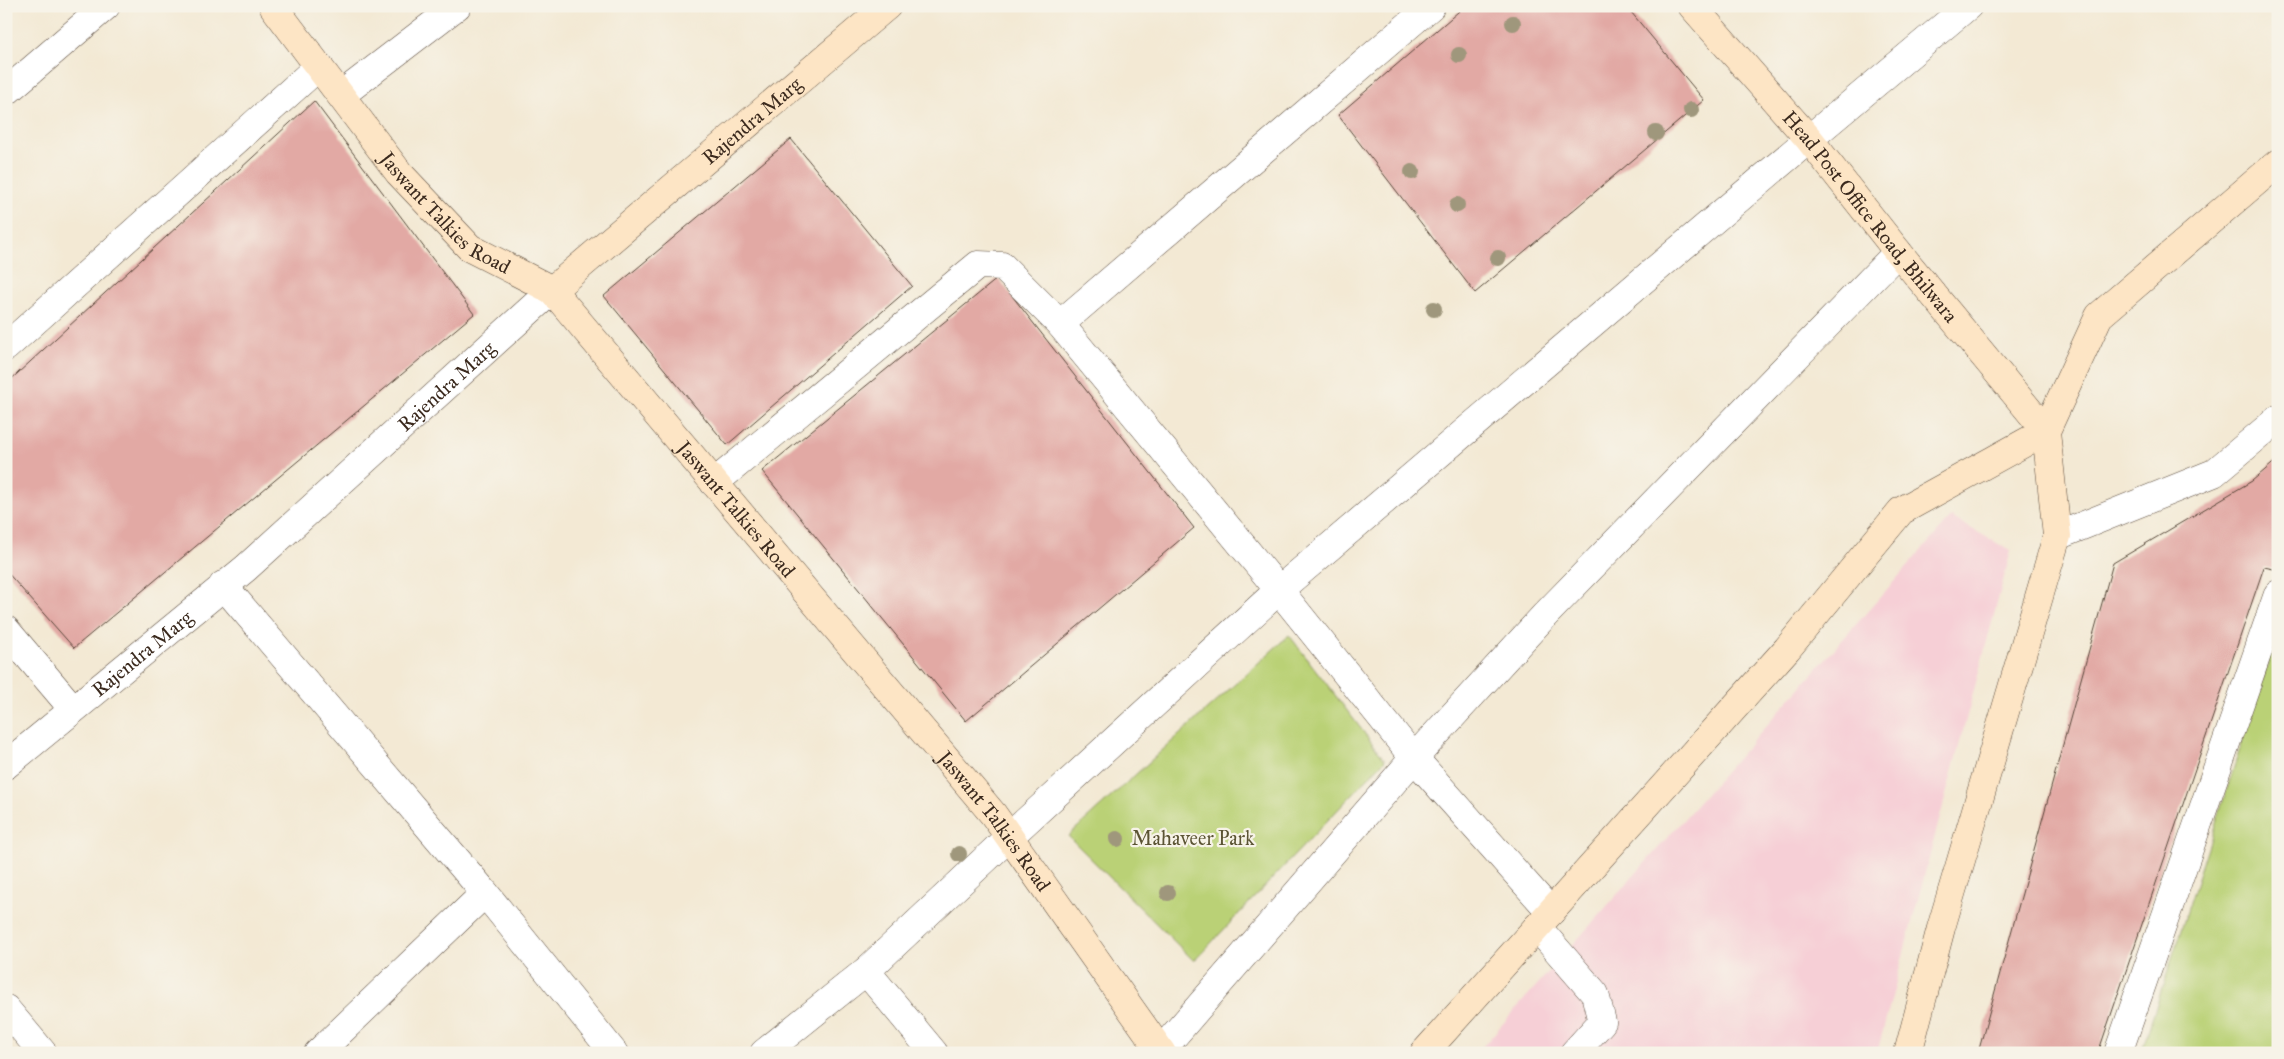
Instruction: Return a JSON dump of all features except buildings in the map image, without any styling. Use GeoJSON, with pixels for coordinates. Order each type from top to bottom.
{"type":"FeatureCollection","features":[{"type":"Feature","properties":{"kind":"street"},"geometry":{"type":"LineString","coordinates":[[6,92],[106,6]]}},
{"type":"Feature","properties":{"kind":"street","name":"Jaswant Talkies Road"},"geometry":{"type":"LineString","coordinates":[[273,6],[399,173],[470,248],[552,290],[993,814],[1161,1052]]}},
{"type":"Feature","properties":{"kind":"street"},"geometry":{"type":"LineString","coordinates":[[341,95],[457,6]]}},
{"type":"Feature","properties":{"kind":"street","name":"Rajendra Marg"},"geometry":{"type":"LineString","coordinates":[[6,765],[246,568],[552,290],[887,6]]}},
{"type":"Feature","properties":{"kind":"street"},"geometry":{"type":"LineString","coordinates":[[1060,324],[1431,6]]}},
{"type":"Feature","properties":{"kind":"street","name":"Head Post Office Road, Bhilwara"},"geometry":{"type":"LineString","coordinates":[[1692,6],[1809,139],[1898,252],[2046,431]]}},
{"type":"Feature","properties":{"kind":"street"},"geometry":{"type":"LineString","coordinates":[[764,1053],[866,971],[1009,837],[1279,590],[1968,6]]}},
{"type":"Feature","properties":{"kind":"street"},"geometry":{"type":"LineString","coordinates":[[6,347],[319,66]]}},
{"type":"Feature","properties":{"kind":"street"},"geometry":{"type":"LineString","coordinates":[[1908,1053],[1941,928],[2057,536],[2046,431],[2100,316],[2278,164]]}},
{"type":"Feature","properties":{"kind":"street"},"geometry":{"type":"LineString","coordinates":[[1161,1052],[1414,758],[1545,615],[1898,252]]}},
{"type":"Feature","properties":{"kind":"street"},"geometry":{"type":"LineString","coordinates":[[714,482],[978,264],[1002,266],[1060,324],[1279,590],[1544,919],[1595,994],[1599,1008],[1602,1022],[1574,1053]]}},
{"type":"Feature","properties":{"kind":"street"},"geometry":{"type":"LineString","coordinates":[[2057,536],[2214,473],[2278,419]]}},
{"type":"Feature","properties":{"kind":"street"},"geometry":{"type":"LineString","coordinates":[[1424,1053],[1787,649],[1901,511],[2046,431]]}},
{"type":"Feature","properties":{"kind":"street"},"geometry":{"type":"LineString","coordinates":[[223,585],[485,893],[614,1053]]}},
{"type":"Feature","properties":{"kind":"street"},"geometry":{"type":"LineString","coordinates":[[2118,1053],[2278,594]]}},
{"type":"Feature","properties":{"kind":"street"},"geometry":{"type":"LineString","coordinates":[[6,630],[73,709]]}},
{"type":"Feature","properties":{"kind":"street"},"geometry":{"type":"LineString","coordinates":[[318,1053],[485,893]]}},
{"type":"Feature","properties":{"kind":"street"},"geometry":{"type":"LineString","coordinates":[[866,971],[934,1053]]}},
{"type":"Feature","properties":{"kind":"street"},"geometry":{"type":"LineString","coordinates":[[6,1009],[43,1053]]}},
{"type":"Feature","properties":{"kind":"shaded area"},"geometry":{"type":"Polygon","coordinates":[[[1951,517],[2011,551],[1877,1053],[1477,1053],[1951,517]]]}},
{"type":"Feature","properties":{"kind":"green space"},"geometry":{"type":"Polygon","coordinates":[[[2278,632],[2278,1053],[2141,1053],[2278,632]]]}},
{"type":"Feature","properties":{"kind":"green space","name":"Mahaveer Park"},"geometry":{"type":"Polygon","coordinates":[[[1289,635],[1385,760],[1194,961],[1068,836],[1289,635]]]}}]}
